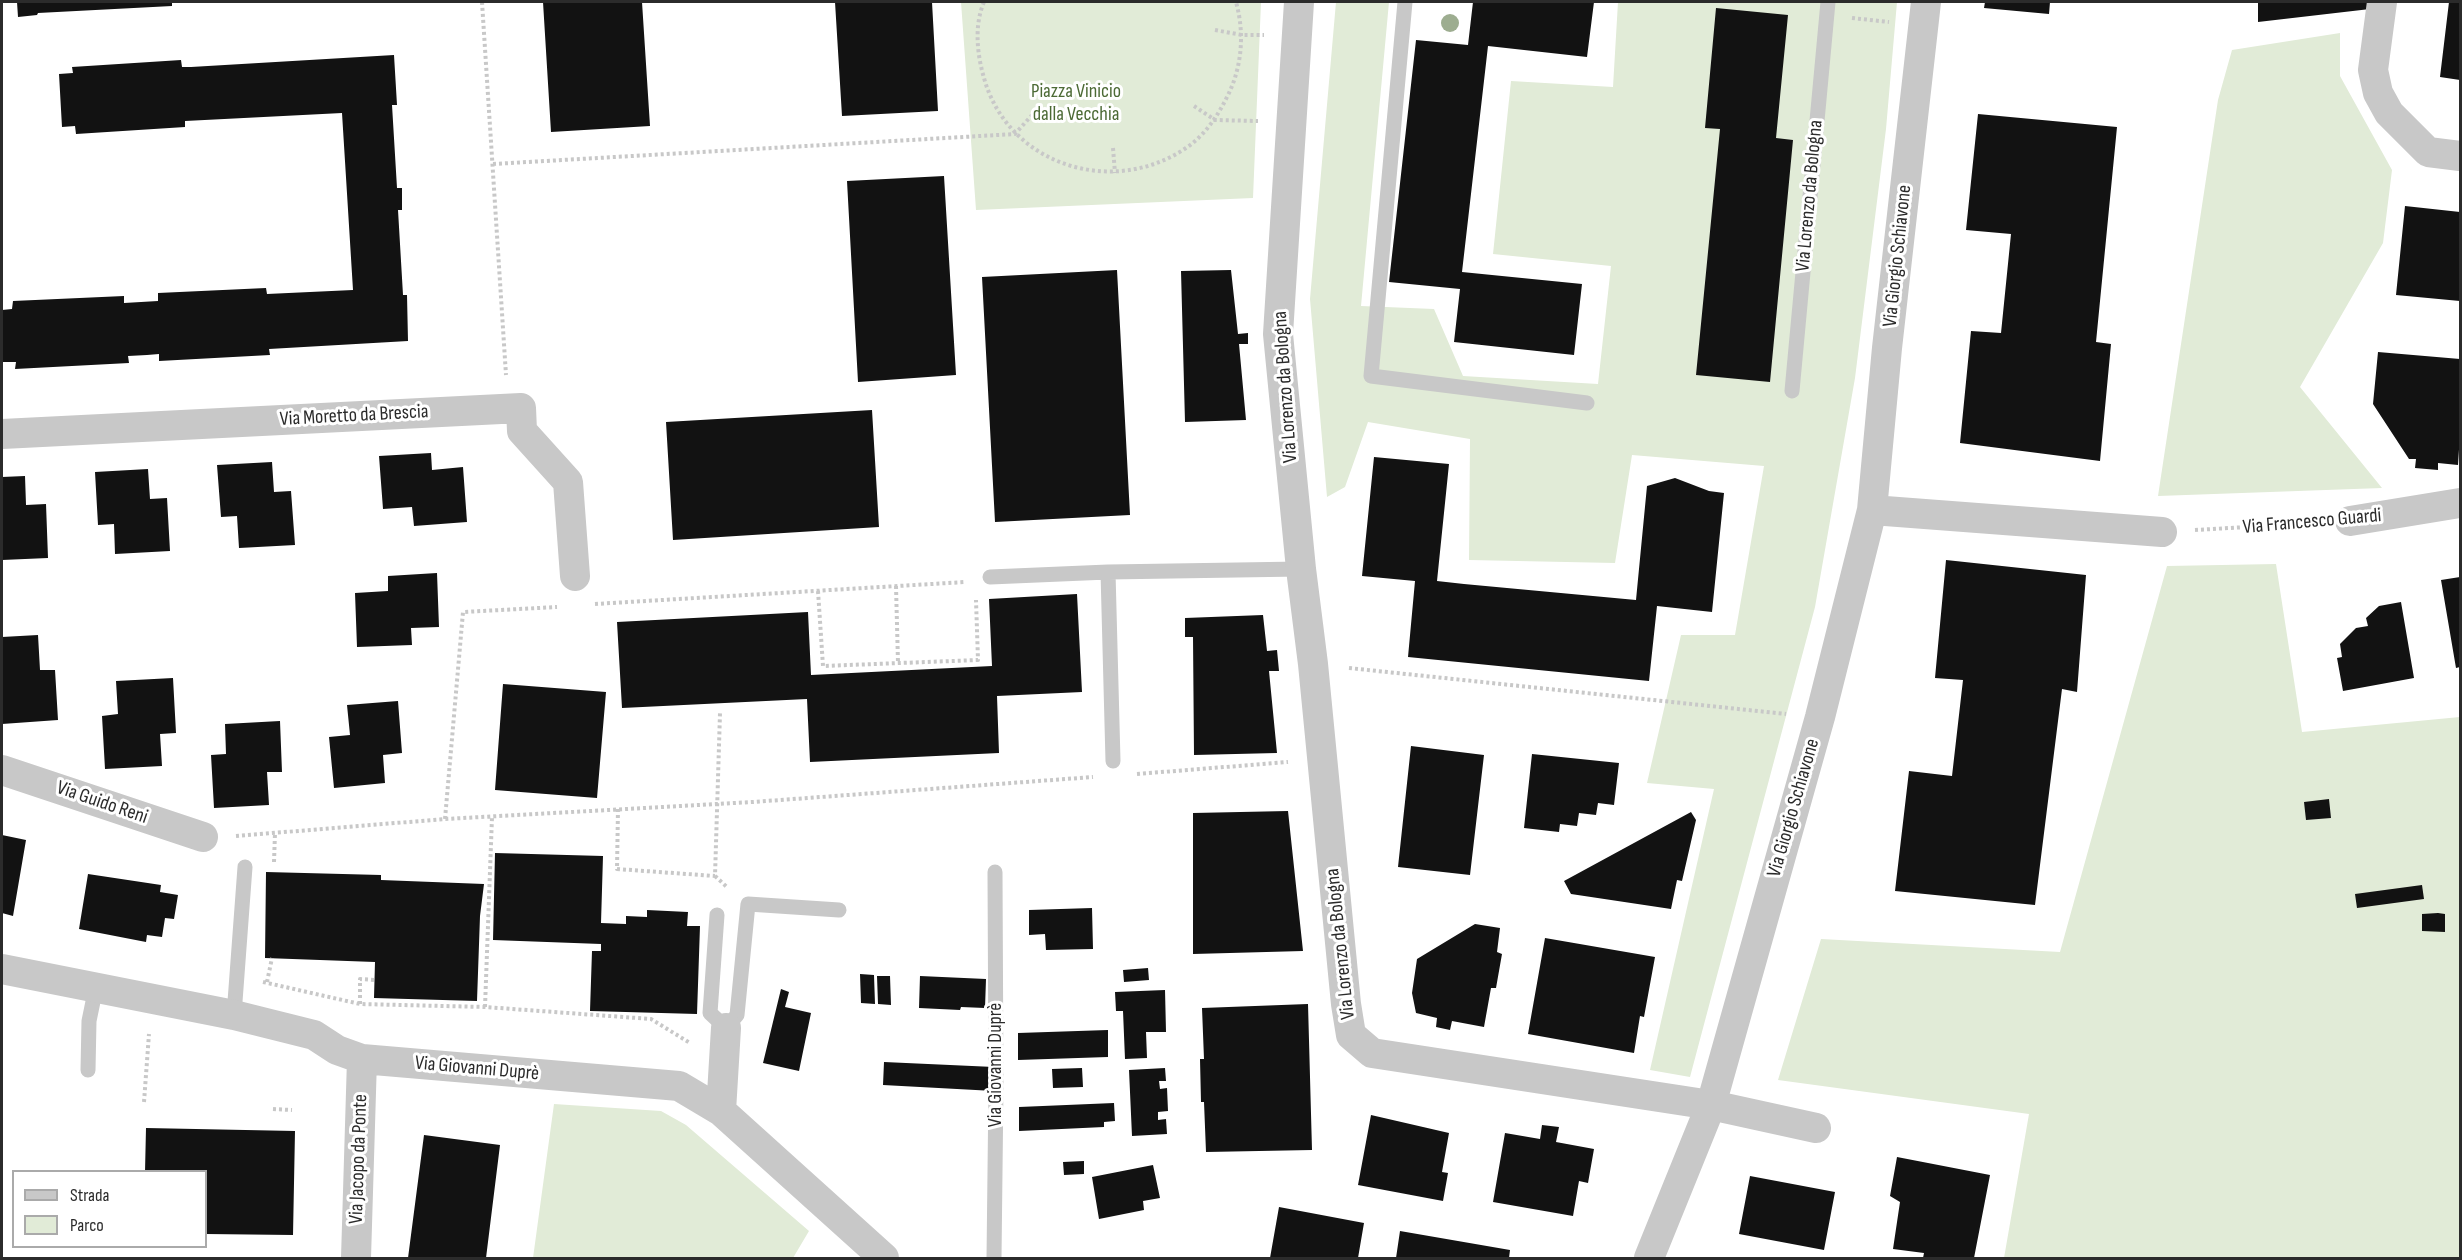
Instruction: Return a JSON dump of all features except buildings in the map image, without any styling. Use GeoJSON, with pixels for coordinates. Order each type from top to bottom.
{"type":"FeatureCollection","features":[{"type":"Feature","properties":{"kind":"street","name":"Via Lorenzo da Bologna"},"geometry":{"type":"LineString","coordinates":[[1299,2],[1278,334],[1351,1035],[1372,1053],[1711,1105]]}},
{"type":"Feature","properties":{"kind":"street"},"geometry":{"type":"LineString","coordinates":[[2382,2],[2373,70],[2378,93],[2389,113],[2428,152],[2460,156]]}},
{"type":"Feature","properties":{"kind":"street","name":"Via Giorgio Schiavone"},"geometry":{"type":"LineString","coordinates":[[1650,1258],[1711,1105],[1820,717],[1872,510],[1887,348],[1925,13]]}},
{"type":"Feature","properties":{"kind":"street"},"geometry":{"type":"LineString","coordinates":[[509,408],[521,408],[522,430],[568,482],[575,576]]}},
{"type":"Feature","properties":{"kind":"street","name":"Via Moretto da Brescia"},"geometry":{"type":"LineString","coordinates":[[2,434],[509,408]]}},
{"type":"Feature","properties":{"kind":"street","name":"Via Francesco Guardi"},"geometry":{"type":"LineString","coordinates":[[2350,521],[2460,503]]}},
{"type":"Feature","properties":{"kind":"street"},"geometry":{"type":"LineString","coordinates":[[1872,510],[2162,532]]}},
{"type":"Feature","properties":{"kind":"street","name":"Via Guido Reni"},"geometry":{"type":"LineString","coordinates":[[2,770],[203,837]]}},
{"type":"Feature","properties":{"kind":"street","name":"Via Giovanni Duprè"},"geometry":{"type":"LineString","coordinates":[[2,969],[234,1015],[314,1035],[337,1050],[362,1059],[679,1086],[721,1111],[884,1258]]}},
{"type":"Feature","properties":{"kind":"street"},"geometry":{"type":"LineString","coordinates":[[721,1111],[726,1028]]}},
{"type":"Feature","properties":{"kind":"street","name":"Via Jacopo da Ponte"},"geometry":{"type":"LineString","coordinates":[[356,1258],[362,1059]]}},
{"type":"Feature","properties":{"kind":"street"},"geometry":{"type":"LineString","coordinates":[[1711,1105],[1816,1128]]}},
{"type":"Feature","properties":{"kind":"lane"},"geometry":{"type":"LineString","coordinates":[[1405,2],[1371,376],[1587,403]]}},
{"type":"Feature","properties":{"kind":"lane","name":"Via Lorenzo da Bologna"},"geometry":{"type":"LineString","coordinates":[[1792,391],[1828,9]]}},
{"type":"Feature","properties":{"kind":"lane"},"geometry":{"type":"LineString","coordinates":[[990,577],[1108,572],[1301,569]]}},
{"type":"Feature","properties":{"kind":"lane"},"geometry":{"type":"LineString","coordinates":[[1108,572],[1113,761]]}},
{"type":"Feature","properties":{"kind":"lane"},"geometry":{"type":"LineString","coordinates":[[234,1015],[246,867]]}},
{"type":"Feature","properties":{"kind":"lane","name":"Via Giovanni Duprè"},"geometry":{"type":"LineString","coordinates":[[994,1258],[995,872]]}},
{"type":"Feature","properties":{"kind":"lane"},"geometry":{"type":"LineString","coordinates":[[717,915],[710,1013],[726,1028],[737,1015],[748,904],[839,910]]}},
{"type":"Feature","properties":{"kind":"lane"},"geometry":{"type":"LineString","coordinates":[[88,1070],[89,1021],[96,987]]}},
{"type":"Feature","properties":{"kind":"path"},"geometry":{"type":"LineString","coordinates":[[482,2],[509,408]]}},
{"type":"Feature","properties":{"kind":"path"},"geometry":{"type":"LineString","coordinates":[[984,2],[980,10],[977,54],[989,97],[1014,134],[1044,156],[1078,169],[1115,173],[1153,165],[1187,148],[1215,120],[1236,80],[1242,35],[1236,2]]}},
{"type":"Feature","properties":{"kind":"path"},"geometry":{"type":"LineString","coordinates":[[1828,9],[1925,13]]}},
{"type":"Feature","properties":{"kind":"path"},"geometry":{"type":"LineString","coordinates":[[1215,30],[1242,35],[1297,35]]}},
{"type":"Feature","properties":{"kind":"path"},"geometry":{"type":"LineString","coordinates":[[1194,106],[1215,120],[1264,121]]}},
{"type":"Feature","properties":{"kind":"path"},"geometry":{"type":"LineString","coordinates":[[494,164],[1014,134],[1032,114]]}},
{"type":"Feature","properties":{"kind":"path"},"geometry":{"type":"LineString","coordinates":[[1113,148],[1115,173]]}},
{"type":"Feature","properties":{"kind":"path","name":"Via Francesco Guardi"},"geometry":{"type":"LineString","coordinates":[[2162,532],[2350,521]]}},
{"type":"Feature","properties":{"kind":"path"},"geometry":{"type":"LineString","coordinates":[[593,604],[975,581]]}},
{"type":"Feature","properties":{"kind":"path"},"geometry":{"type":"LineString","coordinates":[[896,586],[898,663]]}},
{"type":"Feature","properties":{"kind":"path"},"geometry":{"type":"LineString","coordinates":[[818,591],[823,666],[978,660],[975,593]]}},
{"type":"Feature","properties":{"kind":"path"},"geometry":{"type":"LineString","coordinates":[[445,819],[463,612],[558,607]]}},
{"type":"Feature","properties":{"kind":"path"},"geometry":{"type":"LineString","coordinates":[[1313,664],[1820,717]]}},
{"type":"Feature","properties":{"kind":"path"},"geometry":{"type":"LineString","coordinates":[[618,809],[616,869],[715,876],[720,713]]}},
{"type":"Feature","properties":{"kind":"path"},"geometry":{"type":"LineString","coordinates":[[1135,774],[1321,760]]}},
{"type":"Feature","properties":{"kind":"path"},"geometry":{"type":"LineString","coordinates":[[259,835],[445,819],[717,804],[1100,776]]}},
{"type":"Feature","properties":{"kind":"path"},"geometry":{"type":"LineString","coordinates":[[486,1007],[492,817]]}},
{"type":"Feature","properties":{"kind":"path"},"geometry":{"type":"LineString","coordinates":[[273,872],[275,833]]}},
{"type":"Feature","properties":{"kind":"path"},"geometry":{"type":"LineString","coordinates":[[267,982],[272,958]]}},
{"type":"Feature","properties":{"kind":"path"},"geometry":{"type":"LineString","coordinates":[[237,975],[360,1004],[486,1007],[651,1019],[724,1064]]}},
{"type":"Feature","properties":{"kind":"path"},"geometry":{"type":"LineString","coordinates":[[360,1004],[360,979],[374,980]]}},
{"type":"Feature","properties":{"kind":"path"},"geometry":{"type":"LineString","coordinates":[[144,1102],[149,1028]]}},
{"type":"Feature","properties":{"kind":"path"},"geometry":{"type":"LineString","coordinates":[[273,1109],[292,1110]]}},
{"type":"Feature","properties":{"kind":"green space","name":"Piazza Vinicio dalla Vecchia"},"geometry":{"type":"Polygon","coordinates":[[[961,2],[1261,2],[1253,198],[976,210],[961,2]]]}},
{"type":"Feature","properties":{"kind":"green space"},"geometry":{"type":"Polygon","coordinates":[[[1336,2],[1389,2],[1361,306],[1434,309],[1463,376],[1598,384],[1611,266],[1493,254],[1511,81],[1613,87],[1618,2],[1897,2],[1886,129],[1855,378],[1815,607],[1690,1077],[1650,1070],[1714,789],[1647,783],[1681,635],[1735,635],[1764,466],[1632,455],[1615,563],[1469,560],[1470,439],[1368,422],[1345,487],[1327,497],[1310,299],[1336,2]]]}},
{"type":"Feature","properties":{"kind":"green space"},"geometry":{"type":"Polygon","coordinates":[[[2340,33],[2340,76],[2392,170],[2383,243],[2300,387],[2382,488],[2158,496],[2218,100],[2232,50],[2340,33]]]}},
{"type":"Feature","properties":{"kind":"green space"},"geometry":{"type":"Polygon","coordinates":[[[2276,564],[2302,732],[2460,717],[2460,1258],[2004,1258],[2029,1114],[1778,1080],[1821,939],[2060,952],[2167,566],[2276,564]]]}},
{"type":"Feature","properties":{"kind":"green space"},"geometry":{"type":"Polygon","coordinates":[[[554,1104],[661,1111],[686,1125],[809,1231],[793,1258],[533,1258],[554,1104]]]}}]}
